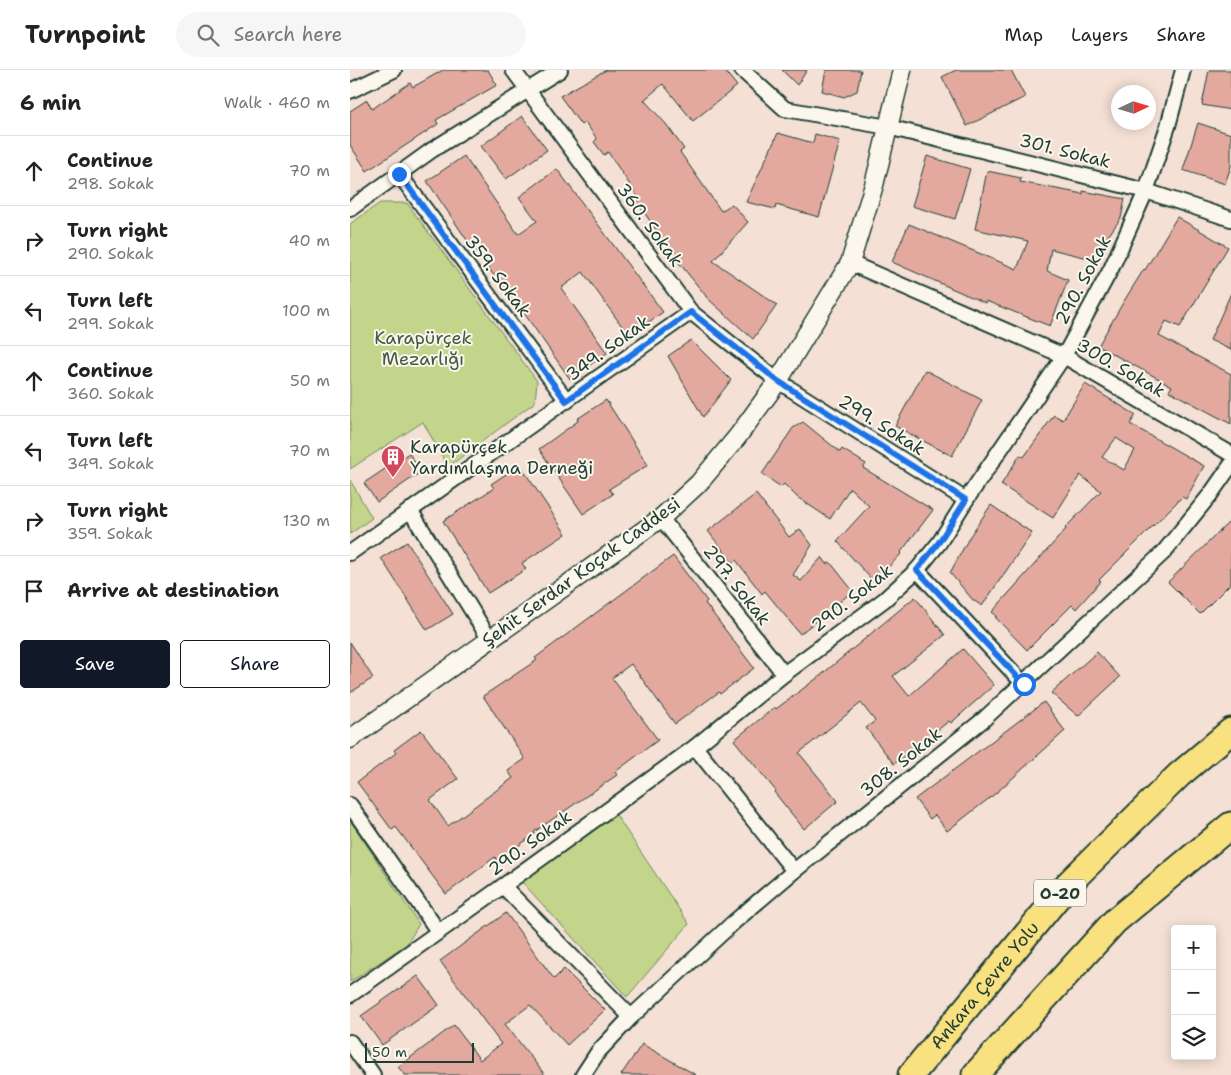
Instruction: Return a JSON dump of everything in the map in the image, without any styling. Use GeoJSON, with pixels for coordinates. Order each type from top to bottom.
{"type":"FeatureCollection","features":[{"type":"Feature","properties":{"kind":"highway","name":"Ankara Çevre Yolu"},"geometry":{"type":"LineString","coordinates":[[911,1075],[1069,883],[1179,775],[1231,731]]}},
{"type":"Feature","properties":{"kind":"highway"},"geometry":{"type":"LineString","coordinates":[[975,1075],[1115,921],[1231,825]]}},
{"type":"Feature","properties":{"kind":"street"},"geometry":{"type":"LineString","coordinates":[[350,91],[394,70]]}},
{"type":"Feature","properties":{"kind":"street","name":"360. Sokak"},"geometry":{"type":"LineString","coordinates":[[513,70],[691,312],[778,381]]}},
{"type":"Feature","properties":{"kind":"street"},"geometry":{"type":"LineString","coordinates":[[350,209],[432,150],[560,70]]}},
{"type":"Feature","properties":{"kind":"street","name":"301. Sokak"},"geometry":{"type":"LineString","coordinates":[[742,70],[785,109],[888,126],[1146,191],[1231,219]]}},
{"type":"Feature","properties":{"kind":"street","name":"Şehit Serdar Koçak Caddesi"},"geometry":{"type":"LineString","coordinates":[[350,739],[661,518],[717,464],[778,381],[850,263],[874,185],[902,70]]}},
{"type":"Feature","properties":{"kind":"street","name":"290. Sokak"},"geometry":{"type":"LineString","coordinates":[[350,995],[695,747],[784,674],[884,600],[917,570],[939,542],[1064,356],[1111,269],[1146,191],[1168,126],[1182,70]]}},
{"type":"Feature","properties":{"kind":"street","name":"359. Sokak"},"geometry":{"type":"LineString","coordinates":[[399,174],[566,401]]}},
{"type":"Feature","properties":{"kind":"street","name":"300. Sokak"},"geometry":{"type":"LineString","coordinates":[[850,263],[1064,356],[1231,454]]}},
{"type":"Feature","properties":{"kind":"street","name":"349. Sokak"},"geometry":{"type":"LineString","coordinates":[[350,552],[691,312]]}},
{"type":"Feature","properties":{"kind":"street","name":"299. Sokak"},"geometry":{"type":"LineString","coordinates":[[778,381],[966,500]]}},
{"type":"Feature","properties":{"kind":"street","name":"308. Sokak"},"geometry":{"type":"LineString","coordinates":[[583,1075],[598,1052],[631,1017],[734,922],[794,871],[983,720],[1024,684],[1163,553],[1210,495],[1231,465]]}},
{"type":"Feature","properties":{"kind":"street"},"geometry":{"type":"LineString","coordinates":[[410,510],[490,640]]}},
{"type":"Feature","properties":{"kind":"street","name":"297. Sokak"},"geometry":{"type":"LineString","coordinates":[[661,518],[784,674]]}},
{"type":"Feature","properties":{"kind":"street"},"geometry":{"type":"LineString","coordinates":[[917,570],[1024,684]]}},
{"type":"Feature","properties":{"kind":"street"},"geometry":{"type":"LineString","coordinates":[[695,747],[794,871]]}},
{"type":"Feature","properties":{"kind":"street"},"geometry":{"type":"LineString","coordinates":[[350,805],[438,931]]}},
{"type":"Feature","properties":{"kind":"street"},"geometry":{"type":"LineString","coordinates":[[503,886],[631,1017]]}},
{"type":"Feature","properties":{"kind":"street"},"geometry":{"type":"LineString","coordinates":[[350,1042],[374,1075]]}},
{"type":"Feature","properties":{"kind":"green space","name":"Karapürçek Mezarlığı"},"geometry":{"type":"Polygon","coordinates":[[[380,203],[407,203],[537,381],[535,402],[448,467],[423,422],[350,469],[350,224],[380,203]]]}},
{"type":"Feature","properties":{"kind":"green space"},"geometry":{"type":"Polygon","coordinates":[[[350,480],[372,518],[350,534],[350,480]]]}},
{"type":"Feature","properties":{"kind":"green space"},"geometry":{"type":"Polygon","coordinates":[[[616,815],[689,924],[627,997],[522,882],[616,815]]]}},
{"type":"Feature","properties":{"kind":"green space"},"geometry":{"type":"Polygon","coordinates":[[[350,820],[419,924],[407,944],[350,982],[350,820]]]}},
{"type":"Feature","properties":{"kind":"building"},"geometry":{"type":"Polygon","coordinates":[[[443,70],[488,70],[497,85],[436,120],[438,124],[367,171],[350,145],[350,111],[367,100],[372,109],[410,83],[413,87],[443,70]]]}},
{"type":"Feature","properties":{"kind":"building"},"geometry":{"type":"Polygon","coordinates":[[[606,70],[724,70],[737,86],[693,121],[663,84],[644,100],[666,124],[684,149],[680,152],[721,211],[732,204],[748,222],[713,261],[777,305],[753,339],[706,297],[667,248],[637,202],[640,200],[608,152],[604,155],[594,142],[597,139],[585,122],[581,125],[560,96],[606,70]]]}},
{"type":"Feature","properties":{"kind":"building"},"geometry":{"type":"Polygon","coordinates":[[[782,70],[807,70],[797,85],[782,70]]]}},
{"type":"Feature","properties":{"kind":"building"},"geometry":{"type":"Polygon","coordinates":[[[826,70],[861,70],[857,91],[844,97],[822,91],[826,70]]]}},
{"type":"Feature","properties":{"kind":"building"},"geometry":{"type":"Polygon","coordinates":[[[956,70],[1011,70],[1025,97],[967,126],[942,77],[956,70]]]}},
{"type":"Feature","properties":{"kind":"building"},"geometry":{"type":"Polygon","coordinates":[[[1209,70],[1231,70],[1231,110],[1202,105],[1209,70]]]}},
{"type":"Feature","properties":{"kind":"building"},"geometry":{"type":"Polygon","coordinates":[[[522,116],[547,150],[506,179],[481,146],[522,116]]]}},
{"type":"Feature","properties":{"kind":"building"},"geometry":{"type":"Polygon","coordinates":[[[1198,123],[1231,134],[1231,166],[1225,184],[1183,170],[1198,123]]]}},
{"type":"Feature","properties":{"kind":"building"},"geometry":{"type":"Polygon","coordinates":[[[778,133],[813,143],[815,134],[840,141],[819,217],[776,205],[775,209],[746,202],[778,133]]]}},
{"type":"Feature","properties":{"kind":"building"},"geometry":{"type":"Polygon","coordinates":[[[464,156],[518,234],[537,221],[519,197],[557,169],[663,312],[629,336],[583,272],[561,288],[607,353],[570,379],[517,303],[515,305],[471,246],[427,181],[464,156]]]}},
{"type":"Feature","properties":{"kind":"building"},"geometry":{"type":"Polygon","coordinates":[[[927,156],[970,169],[955,219],[912,206],[927,156]]]}},
{"type":"Feature","properties":{"kind":"building"},"geometry":{"type":"Polygon","coordinates":[[[987,171],[1021,178],[1020,182],[1083,194],[1083,191],[1125,199],[1121,218],[1092,259],[1051,249],[1047,271],[1068,280],[1050,326],[986,301],[985,303],[892,262],[909,224],[1017,269],[1028,241],[975,229],[987,171]]]}},
{"type":"Feature","properties":{"kind":"building"},"geometry":{"type":"Polygon","coordinates":[[[1177,217],[1228,247],[1180,327],[1166,321],[1159,336],[1231,374],[1231,424],[1169,391],[1172,386],[1098,346],[1177,217]]]}},
{"type":"Feature","properties":{"kind":"building"},"geometry":{"type":"Polygon","coordinates":[[[1231,293],[1231,350],[1210,340],[1231,293]]]}},
{"type":"Feature","properties":{"kind":"building"},"geometry":{"type":"Polygon","coordinates":[[[691,340],[731,380],[703,417],[668,356],[691,340]]]}},
{"type":"Feature","properties":{"kind":"building"},"geometry":{"type":"Polygon","coordinates":[[[925,370],[982,400],[952,456],[895,426],[925,370]]]}},
{"type":"Feature","properties":{"kind":"building"},"geometry":{"type":"Polygon","coordinates":[[[1085,384],[1136,415],[1130,424],[1204,466],[1186,499],[1182,497],[1099,580],[1101,581],[1076,609],[1072,605],[1027,650],[992,612],[1065,528],[1101,491],[1080,475],[1053,518],[1001,485],[1020,455],[1024,457],[1054,415],[1063,420],[1085,384]],[[1116,438],[1102,457],[1124,470],[1135,450],[1116,438]]]}},
{"type":"Feature","properties":{"kind":"building"},"geometry":{"type":"Polygon","coordinates":[[[606,400],[648,465],[609,489],[613,494],[583,514],[539,449],[578,421],[577,419],[606,400]]]}},
{"type":"Feature","properties":{"kind":"building"},"geometry":{"type":"Polygon","coordinates":[[[803,422],[840,452],[842,449],[866,464],[863,468],[933,510],[902,553],[874,582],[837,541],[869,506],[850,488],[830,519],[797,497],[784,484],[781,487],[762,474],[793,428],[803,422]]]}},
{"type":"Feature","properties":{"kind":"building","name":"Karapürçek Yardımlaşma Derneği"},"geometry":{"type":"Polygon","coordinates":[[[409,453],[421,472],[377,502],[364,483],[409,453]]]}},
{"type":"Feature","properties":{"kind":"building"},"geometry":{"type":"Polygon","coordinates":[[[520,465],[566,534],[522,563],[526,569],[488,593],[443,521],[494,488],[491,484],[520,465]]]}},
{"type":"Feature","properties":{"kind":"building"},"geometry":{"type":"Polygon","coordinates":[[[756,494],[789,537],[800,529],[812,545],[793,575],[801,581],[822,557],[827,564],[830,562],[853,591],[800,634],[765,591],[762,594],[736,560],[733,563],[708,531],[756,494]]]}},
{"type":"Feature","properties":{"kind":"building"},"geometry":{"type":"Polygon","coordinates":[[[991,505],[1032,533],[982,606],[973,600],[950,573],[970,536],[991,505]]]}},
{"type":"Feature","properties":{"kind":"building"},"geometry":{"type":"Polygon","coordinates":[[[1231,520],[1231,583],[1200,614],[1168,582],[1231,520]]]}},
{"type":"Feature","properties":{"kind":"building"},"geometry":{"type":"Polygon","coordinates":[[[407,542],[453,614],[427,630],[381,558],[407,542]]]}},
{"type":"Feature","properties":{"kind":"building"},"geometry":{"type":"Polygon","coordinates":[[[673,556],[707,601],[705,603],[754,668],[720,694],[719,692],[675,724],[631,664],[612,678],[658,740],[615,772],[617,775],[534,832],[535,834],[497,861],[495,857],[446,894],[396,827],[392,830],[357,782],[396,753],[394,750],[421,730],[458,779],[430,800],[448,826],[513,778],[508,771],[525,759],[483,696],[537,660],[535,658],[673,556]]]}},
{"type":"Feature","properties":{"kind":"building"},"geometry":{"type":"Polygon","coordinates":[[[915,597],[945,635],[893,676],[909,696],[963,649],[994,685],[951,723],[949,721],[894,764],[866,728],[875,721],[861,703],[799,753],[838,801],[804,829],[734,740],[775,707],[776,709],[820,676],[915,597]]]}},
{"type":"Feature","properties":{"kind":"building"},"geometry":{"type":"Polygon","coordinates":[[[350,642],[373,678],[350,693],[350,642]]]}},
{"type":"Feature","properties":{"kind":"building"},"geometry":{"type":"Polygon","coordinates":[[[1097,652],[1120,677],[1078,716],[1051,693],[1097,652]]]}},
{"type":"Feature","properties":{"kind":"building"},"geometry":{"type":"Polygon","coordinates":[[[1044,702],[1065,731],[996,793],[947,831],[935,815],[930,819],[915,799],[1044,702]]]}},
{"type":"Feature","properties":{"kind":"building"},"geometry":{"type":"Polygon","coordinates":[[[506,913],[554,979],[564,969],[605,1010],[567,1045],[530,1005],[505,1024],[545,1075],[405,1075],[398,1067],[454,1025],[480,1060],[501,1044],[440,961],[506,913]]]}},
{"type":"Feature","properties":{"kind":"building"},"geometry":{"type":"Polygon","coordinates":[[[418,976],[439,1005],[382,1045],[361,1016],[418,976]]]}},
{"type":"Feature","properties":{"kind":"building"},"geometry":{"type":"Polygon","coordinates":[[[642,1044],[696,1075],[621,1075],[642,1044]]]}},
{"type":"Feature","properties":{"kind":"place","name":"Karapürçek Yardımlaşma Derneği"},"geometry":{"type":"Point","coordinates":[393,478]}},
{"type":"Feature","properties":{"kind":"route"},"geometry":{"type":"LineString","coordinates":[[399,174],[566,401],[691,312],[778,381],[966,500],[939,542],[917,570],[1024,684]]}}]}
